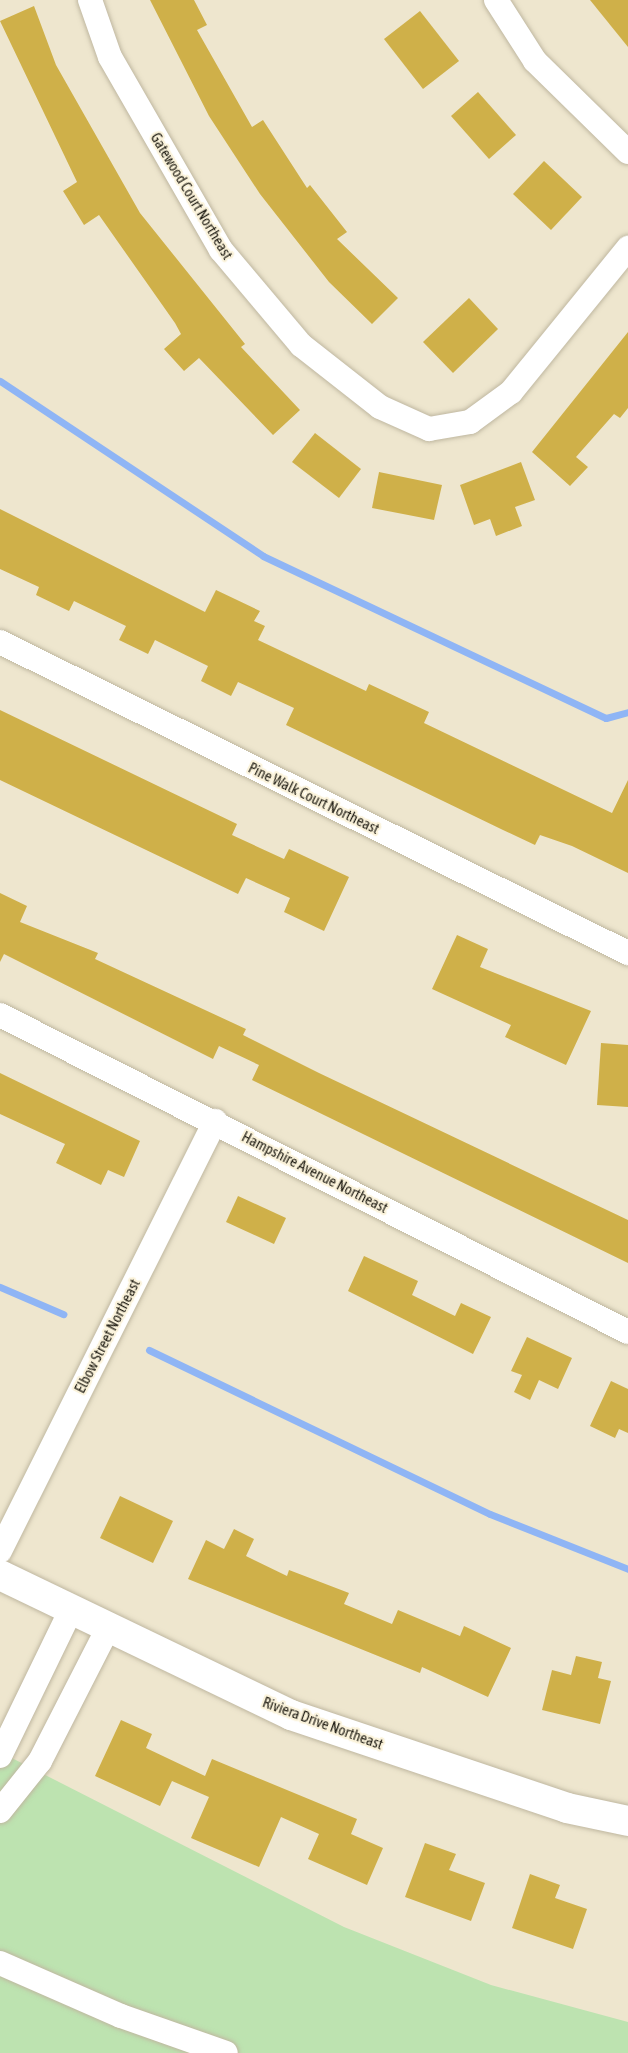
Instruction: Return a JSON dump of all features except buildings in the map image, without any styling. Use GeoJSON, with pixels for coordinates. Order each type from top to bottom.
{"type":"FeatureCollection","features":[{"type":"Feature","properties":{"kind":"street","name":"Gatewood Court Northeast"},"geometry":{"type":"LineString","coordinates":[[90,0],[110,57],[221,250],[301,345],[380,407],[429,429],[470,422],[511,392],[628,248]]}},
{"type":"Feature","properties":{"kind":"street"},"geometry":{"type":"LineString","coordinates":[[496,0],[535,61],[628,152]]}},
{"type":"Feature","properties":{"kind":"street","name":"Pine Walk Court Northeast"},"geometry":{"type":"LineString","coordinates":[[0,642],[628,953]]}},
{"type":"Feature","properties":{"kind":"street","name":"Hampshire Avenue Northeast"},"geometry":{"type":"LineString","coordinates":[[0,1015],[215,1121],[628,1332]]}},
{"type":"Feature","properties":{"kind":"street","name":"Elbow Street Northeast"},"geometry":{"type":"LineString","coordinates":[[0,1551],[215,1121]]}},
{"type":"Feature","properties":{"kind":"street","name":"Riviera Drive Northeast"},"geometry":{"type":"LineString","coordinates":[[0,1575],[107,1630],[291,1715],[567,1808],[628,1821]]}},
{"type":"Feature","properties":{"kind":"street"},"geometry":{"type":"LineString","coordinates":[[0,1756],[71,1610]]}},
{"type":"Feature","properties":{"kind":"street"},"geometry":{"type":"LineString","coordinates":[[0,1811],[40,1761],[107,1630]]}},
{"type":"Feature","properties":{"kind":"street"},"geometry":{"type":"LineString","coordinates":[[0,1963],[121,2016],[226,2053]]}},
{"type":"Feature","properties":{"kind":"green space"},"geometry":{"type":"Polygon","coordinates":[[[0,1752],[344,1927],[491,1985],[628,2022],[628,2053],[0,2053],[0,1752]]]}},
{"type":"Feature","properties":{"kind":"waterway"},"geometry":{"type":"LineString","coordinates":[[0,381],[263,556],[606,718],[628,712]]}},
{"type":"Feature","properties":{"kind":"waterway"},"geometry":{"type":"LineString","coordinates":[[0,1287],[63,1314]]}},
{"type":"Feature","properties":{"kind":"waterway"},"geometry":{"type":"LineString","coordinates":[[149,1350],[490,1514],[628,1569]]}}]}
